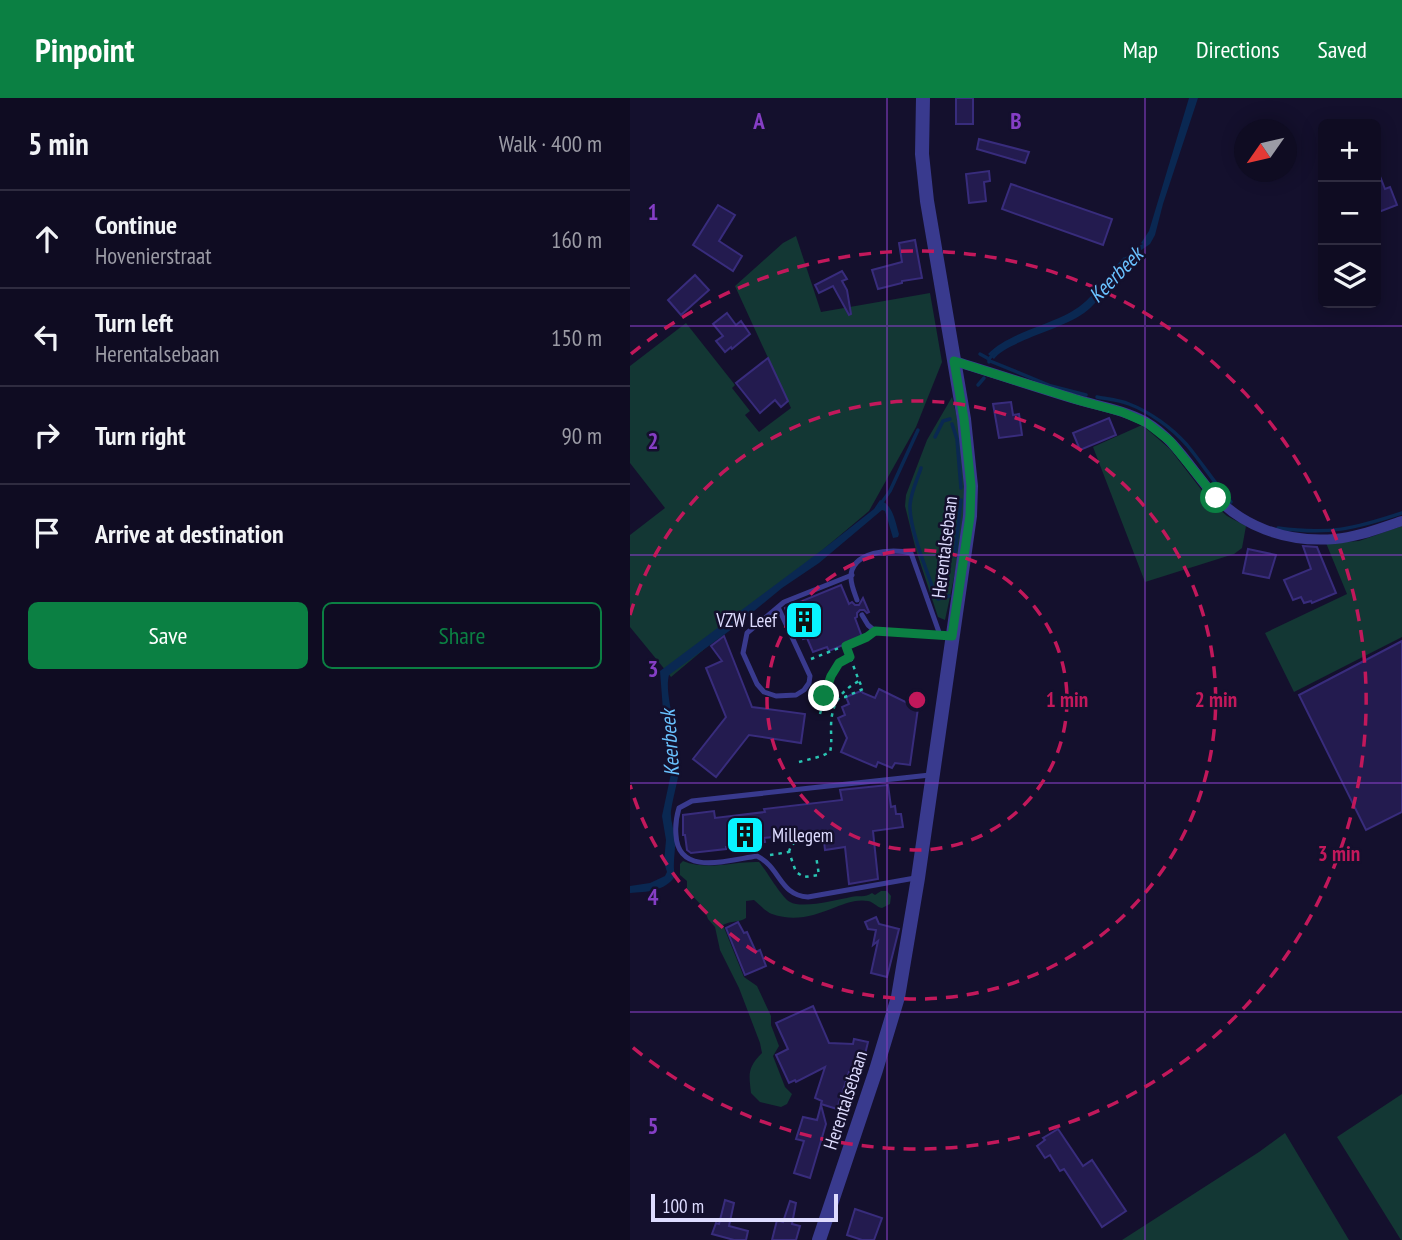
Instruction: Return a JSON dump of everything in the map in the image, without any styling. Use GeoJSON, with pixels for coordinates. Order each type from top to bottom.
{"type":"FeatureCollection","features":[{"type":"Feature","properties":{"kind":"street","name":"Herentalsebaan"},"geometry":{"type":"LineString","coordinates":[[819,1240],[898,998],[933,775],[946,636],[970,516],[971,486],[964,419],[927,201],[922,153],[923,98]]}},
{"type":"Feature","properties":{"kind":"street"},"geometry":{"type":"LineString","coordinates":[[954,361],[1122,412],[1147,423],[1170,441],[1223,504],[1246,520],[1269,531],[1294,538],[1337,539],[1362,534],[1402,520]]}},
{"type":"Feature","properties":{"kind":"lane"},"geometry":{"type":"LineString","coordinates":[[857,600],[851,579],[857,563],[864,556],[898,549],[911,553],[946,636],[875,631],[867,625],[863,615]]}},
{"type":"Feature","properties":{"kind":"lane"},"geometry":{"type":"LineString","coordinates":[[778,607],[810,676],[804,690],[796,695],[776,696],[764,692],[757,684],[743,653],[747,633],[778,607],[784,602],[852,575]]}},
{"type":"Feature","properties":{"kind":"lane"},"geometry":{"type":"LineString","coordinates":[[918,877],[801,897],[793,895],[771,866],[757,856],[714,863],[692,861],[681,854],[676,842],[675,820],[679,808],[692,801],[933,775]]}},
{"type":"Feature","properties":{"kind":"path"},"geometry":{"type":"LineString","coordinates":[[803,663],[867,637],[875,631]]}},
{"type":"Feature","properties":{"kind":"path"},"geometry":{"type":"LineString","coordinates":[[796,695],[845,697],[863,689],[846,646]]}},
{"type":"Feature","properties":{"kind":"path"},"geometry":{"type":"LineString","coordinates":[[820,714],[831,676],[839,663],[850,657]]}},
{"type":"Feature","properties":{"kind":"path"},"geometry":{"type":"LineString","coordinates":[[800,762],[822,756],[831,749],[831,713],[846,688],[859,681]]}},
{"type":"Feature","properties":{"kind":"path"},"geometry":{"type":"LineString","coordinates":[[805,839],[794,842],[789,852],[796,872],[804,877],[819,875],[817,856]]}},
{"type":"Feature","properties":{"kind":"path"},"geometry":{"type":"LineString","coordinates":[[757,856],[789,852]]}},
{"type":"Feature","properties":{"kind":"green space"},"geometry":{"type":"Polygon","coordinates":[[[796,236],[821,312],[930,293],[942,362],[916,427],[869,511],[671,677],[630,627],[630,535],[665,508],[630,463],[630,366],[686,323],[735,385],[732,388],[750,411],[745,415],[759,432],[791,408],[735,286],[783,243],[796,236]]]}},
{"type":"Feature","properties":{"kind":"green space"},"geometry":{"type":"Polygon","coordinates":[[[952,397],[963,458],[964,506],[960,544],[945,620],[938,617],[905,506],[906,495],[927,440],[952,397]]]}},
{"type":"Feature","properties":{"kind":"green space"},"geometry":{"type":"Polygon","coordinates":[[[1142,425],[1170,449],[1210,501],[1227,516],[1246,526],[1242,548],[1234,554],[1145,582],[1093,447],[1142,425]]]}},
{"type":"Feature","properties":{"kind":"green space"},"geometry":{"type":"Polygon","coordinates":[[[1402,526],[1402,637],[1294,692],[1265,633],[1347,594],[1326,543],[1359,541],[1402,526]]]}},
{"type":"Feature","properties":{"kind":"green space"},"geometry":{"type":"Polygon","coordinates":[[[683,861],[702,865],[759,862],[782,895],[795,904],[820,903],[872,893],[875,895],[881,891],[887,891],[891,896],[890,904],[882,908],[870,902],[856,901],[796,918],[772,914],[754,900],[746,901],[746,918],[723,925],[744,977],[757,986],[771,1016],[771,1025],[779,1046],[773,1056],[785,1087],[792,1094],[787,1104],[781,1107],[760,1102],[751,1093],[750,1071],[762,1053],[760,1043],[739,988],[720,950],[715,927],[704,908],[687,890],[687,881],[680,875],[680,864],[683,861]]]}},
{"type":"Feature","properties":{"kind":"green space"},"geometry":{"type":"Polygon","coordinates":[[[1402,1094],[1402,1240],[1401,1240],[1337,1137],[1402,1094]]]}},
{"type":"Feature","properties":{"kind":"green space"},"geometry":{"type":"Polygon","coordinates":[[[1285,1133],[1349,1240],[1122,1240],[1259,1152],[1285,1133]]]}},
{"type":"Feature","properties":{"kind":"water"},"geometry":{"type":"Polygon","coordinates":[[[1189,98],[1198,98],[1155,235],[1150,244],[1137,253],[1135,248],[1143,244],[1141,243],[1149,231],[1189,98]]]}},
{"type":"Feature","properties":{"kind":"water"},"geometry":{"type":"Polygon","coordinates":[[[1124,257],[1128,262],[1087,310],[1072,320],[1010,347],[994,359],[988,354],[1005,341],[1079,307],[1124,257]]]}},
{"type":"Feature","properties":{"kind":"water"},"geometry":{"type":"Polygon","coordinates":[[[880,500],[893,514],[898,537],[893,538],[885,511],[882,510],[819,563],[782,588],[669,675],[668,692],[680,759],[671,814],[675,838],[675,876],[661,888],[630,893],[630,886],[650,883],[665,876],[667,872],[662,816],[672,769],[660,671],[822,550],[874,509],[880,500]]]}},
{"type":"Feature","properties":{"kind":"building"},"geometry":{"type":"Polygon","coordinates":[[[956,98],[973,98],[973,124],[956,124],[956,98]]]}},
{"type":"Feature","properties":{"kind":"building"},"geometry":{"type":"Polygon","coordinates":[[[979,139],[1029,152],[1025,163],[977,149],[979,139]]]}},
{"type":"Feature","properties":{"kind":"building"},"geometry":{"type":"Polygon","coordinates":[[[989,171],[990,181],[984,182],[986,201],[969,203],[966,174],[989,171]]]}},
{"type":"Feature","properties":{"kind":"building"},"geometry":{"type":"Polygon","coordinates":[[[1381,179],[1385,189],[1390,187],[1397,205],[1381,211],[1381,179]]]}},
{"type":"Feature","properties":{"kind":"building"},"geometry":{"type":"Polygon","coordinates":[[[1011,184],[1112,219],[1103,245],[1002,209],[1011,184]]]}},
{"type":"Feature","properties":{"kind":"building"},"geometry":{"type":"Polygon","coordinates":[[[718,205],[735,215],[719,241],[742,256],[733,271],[693,245],[718,205]]]}},
{"type":"Feature","properties":{"kind":"building"},"geometry":{"type":"Polygon","coordinates":[[[915,240],[922,278],[878,289],[872,270],[902,262],[899,243],[915,240]]]}},
{"type":"Feature","properties":{"kind":"building"},"geometry":{"type":"Polygon","coordinates":[[[842,271],[847,279],[842,281],[847,290],[849,315],[833,286],[819,293],[815,285],[842,271]]]}},
{"type":"Feature","properties":{"kind":"building"},"geometry":{"type":"Polygon","coordinates":[[[695,275],[709,290],[681,315],[668,300],[695,275]]]}},
{"type":"Feature","properties":{"kind":"building"},"geometry":{"type":"Polygon","coordinates":[[[727,313],[736,325],[741,321],[750,334],[725,352],[716,341],[723,336],[713,324],[727,313]]]}},
{"type":"Feature","properties":{"kind":"building"},"geometry":{"type":"Polygon","coordinates":[[[768,358],[788,401],[781,407],[775,400],[760,413],[736,383],[768,358]]]}},
{"type":"Feature","properties":{"kind":"building"},"geometry":{"type":"Polygon","coordinates":[[[1011,402],[1013,415],[1019,414],[1022,435],[999,438],[993,404],[1011,402]]]}},
{"type":"Feature","properties":{"kind":"building"},"geometry":{"type":"Polygon","coordinates":[[[1109,418],[1116,435],[1080,450],[1073,433],[1109,418]]]}},
{"type":"Feature","properties":{"kind":"building"},"geometry":{"type":"Polygon","coordinates":[[[1303,546],[1317,547],[1336,593],[1312,603],[1304,603],[1301,597],[1293,600],[1284,580],[1311,569],[1303,546]]]}},
{"type":"Feature","properties":{"kind":"building"},"geometry":{"type":"Polygon","coordinates":[[[1248,549],[1276,555],[1269,578],[1243,573],[1248,549]]]}},
{"type":"Feature","properties":{"kind":"building","name":"VZW Leef"},"geometry":{"type":"Polygon","coordinates":[[[841,585],[849,604],[852,602],[859,605],[863,598],[869,612],[860,610],[855,618],[862,637],[829,651],[827,647],[813,652],[807,638],[803,639],[798,625],[793,627],[785,608],[841,585]]]}},
{"type":"Feature","properties":{"kind":"building"},"geometry":{"type":"Polygon","coordinates":[[[724,636],[752,707],[805,714],[801,743],[749,735],[716,777],[693,759],[726,717],[706,668],[722,661],[711,646],[724,636]]]}},
{"type":"Feature","properties":{"kind":"building"},"geometry":{"type":"Polygon","coordinates":[[[1402,641],[1402,812],[1366,830],[1299,695],[1402,641]]]}},
{"type":"Feature","properties":{"kind":"building"},"geometry":{"type":"Polygon","coordinates":[[[879,689],[918,708],[910,765],[895,763],[892,768],[878,762],[876,767],[841,752],[847,738],[838,718],[845,715],[842,707],[849,704],[846,697],[861,691],[875,698],[879,689]]]}},
{"type":"Feature","properties":{"kind":"building","name":"Millegem"},"geometry":{"type":"Polygon","coordinates":[[[888,785],[891,807],[895,806],[896,814],[901,814],[903,827],[873,831],[878,879],[849,884],[845,847],[825,850],[823,832],[764,838],[765,842],[726,849],[691,853],[687,850],[683,835],[683,815],[714,811],[715,818],[765,812],[764,809],[842,800],[840,790],[888,785]]]}},
{"type":"Feature","properties":{"kind":"building"},"geometry":{"type":"Polygon","coordinates":[[[876,917],[879,924],[899,929],[887,977],[871,973],[878,941],[873,945],[876,930],[868,929],[865,922],[876,917]]]}},
{"type":"Feature","properties":{"kind":"building"},"geometry":{"type":"Polygon","coordinates":[[[738,922],[744,933],[747,932],[756,952],[760,950],[766,966],[745,975],[726,928],[738,922]]]}},
{"type":"Feature","properties":{"kind":"building"},"geometry":{"type":"Polygon","coordinates":[[[813,1006],[829,1043],[853,1044],[854,1039],[868,1042],[860,1075],[849,1072],[837,1109],[821,1104],[822,1101],[815,1098],[825,1067],[789,1083],[776,1055],[788,1049],[776,1023],[813,1006]]]}},
{"type":"Feature","properties":{"kind":"building"},"geometry":{"type":"Polygon","coordinates":[[[821,1105],[826,1124],[810,1178],[794,1173],[804,1141],[796,1139],[803,1117],[817,1120],[821,1105]]]}},
{"type":"Feature","properties":{"kind":"building"},"geometry":{"type":"Polygon","coordinates":[[[1058,1129],[1083,1166],[1092,1160],[1126,1211],[1102,1227],[1064,1169],[1060,1171],[1050,1155],[1045,1158],[1037,1146],[1045,1140],[1043,1138],[1058,1129]]]}},
{"type":"Feature","properties":{"kind":"building"},"geometry":{"type":"Polygon","coordinates":[[[725,1200],[734,1203],[729,1226],[748,1231],[746,1240],[712,1234],[716,1223],[719,1224],[725,1200]]]}},
{"type":"Feature","properties":{"kind":"building"},"geometry":{"type":"Polygon","coordinates":[[[790,1201],[796,1203],[792,1224],[800,1226],[796,1240],[772,1240],[777,1220],[783,1222],[790,1201]]]}},
{"type":"Feature","properties":{"kind":"building"},"geometry":{"type":"Polygon","coordinates":[[[855,1209],[882,1218],[874,1240],[862,1240],[847,1235],[855,1209]]]}},
{"type":"Feature","properties":{"kind":"waterway","name":"Keerbeek"},"geometry":{"type":"LineString","coordinates":[[1123,261],[1139,249]]}},
{"type":"Feature","properties":{"kind":"waterway","name":"Keerbeek"},"geometry":{"type":"LineString","coordinates":[[989,362],[994,353]]}},
{"type":"Feature","properties":{"kind":"waterway"},"geometry":{"type":"LineString","coordinates":[[980,354],[989,359]]}},
{"type":"Feature","properties":{"kind":"waterway"},"geometry":{"type":"LineString","coordinates":[[990,361],[1051,386],[1086,395]]}},
{"type":"Feature","properties":{"kind":"waterway","name":"Keerbeek"},"geometry":{"type":"LineString","coordinates":[[978,385],[984,378]]}},
{"type":"Feature","properties":{"kind":"waterway"},"geometry":{"type":"LineString","coordinates":[[1097,397],[1129,404],[1168,427],[1187,445],[1231,502]]}},
{"type":"Feature","properties":{"kind":"waterway","name":"Keerbeek"},"geometry":{"type":"LineString","coordinates":[[935,437],[943,421],[950,419]]}},
{"type":"Feature","properties":{"kind":"waterway"},"geometry":{"type":"LineString","coordinates":[[952,424],[957,439],[961,488]]}},
{"type":"Feature","properties":{"kind":"waterway","name":"Keerbeek"},"geometry":{"type":"LineString","coordinates":[[880,505],[890,491],[918,430]]}},
{"type":"Feature","properties":{"kind":"waterway"},"geometry":{"type":"LineString","coordinates":[[921,468],[910,505],[913,526],[936,597],[938,599],[949,596]]}},
{"type":"Feature","properties":{"kind":"waterway"},"geometry":{"type":"LineString","coordinates":[[955,556],[961,500]]}},
{"type":"Feature","properties":{"kind":"waterway"},"geometry":{"type":"LineString","coordinates":[[1278,528],[1327,531],[1370,523],[1402,513]]}},
{"type":"Feature","properties":{"kind":"place","name":"VZW Leef"},"geometry":{"type":"Point","coordinates":[804,620]}},
{"type":"Feature","properties":{"kind":"place","name":"Millegem"},"geometry":{"type":"Point","coordinates":[745,835]}},
{"type":"Feature","properties":{"kind":"route"},"geometry":{"type":"LineString","coordinates":[[824,696],[839,663],[850,657],[846,646],[875,631],[952,636],[970,516],[971,486],[954,361],[1122,412],[1147,423],[1170,441],[1216,498]]}}]}
